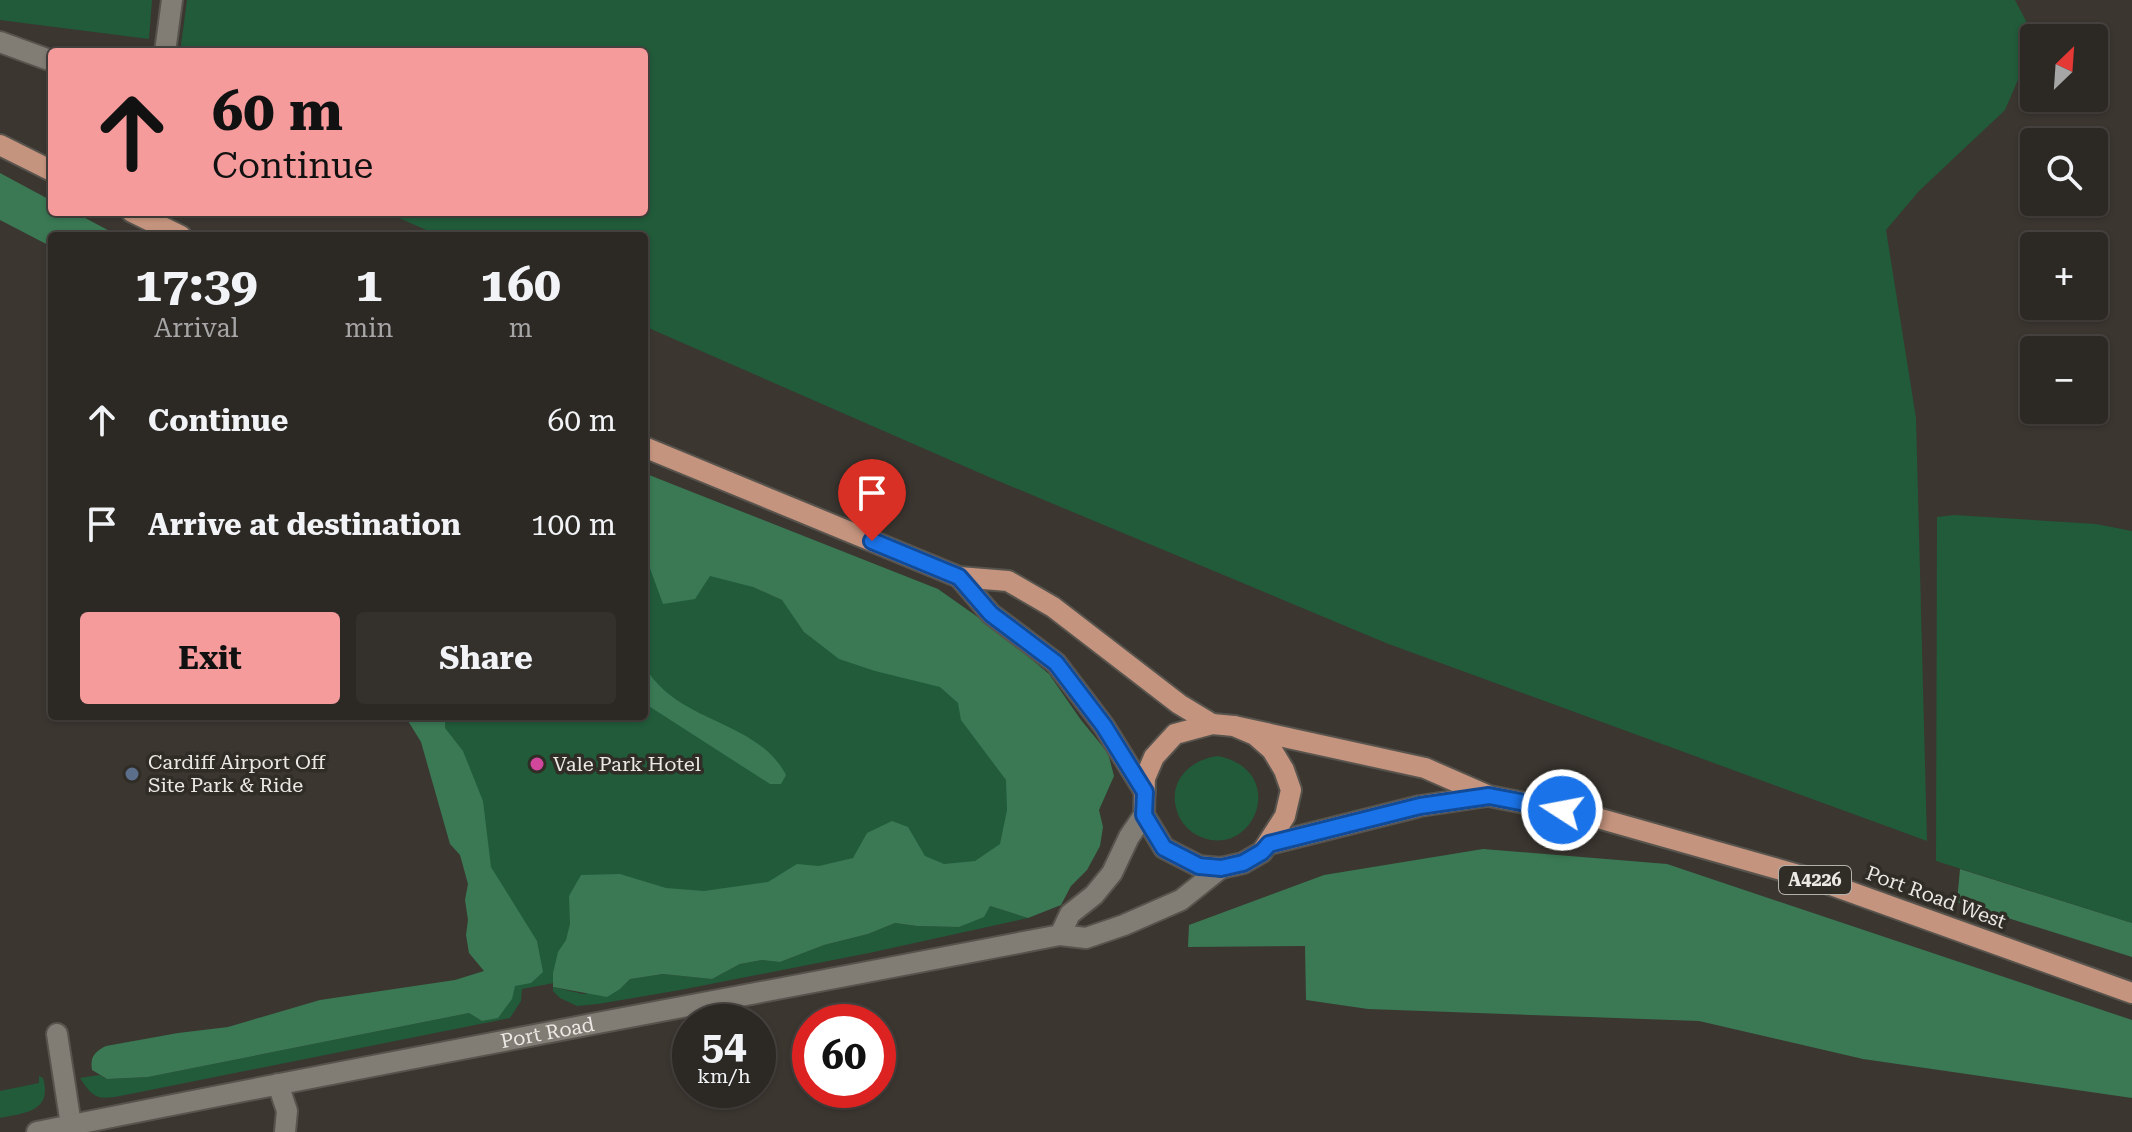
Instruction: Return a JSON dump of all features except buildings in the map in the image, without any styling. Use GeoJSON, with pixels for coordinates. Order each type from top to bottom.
{"type":"FeatureCollection","features":[{"type":"Feature","properties":{"kind":"main road"},"geometry":{"type":"LineString","coordinates":[[0,145],[48,169]]}},
{"type":"Feature","properties":{"kind":"main road"},"geometry":{"type":"LineString","coordinates":[[144,216],[174,232]]}},
{"type":"Feature","properties":{"kind":"main road","name":"A4226"},"geometry":{"type":"LineString","coordinates":[[648,449],[959,577],[1008,581],[1053,607],[1171,698],[1212,724]]}},
{"type":"Feature","properties":{"kind":"main road","name":"A4226"},"geometry":{"type":"LineString","coordinates":[[959,577],[991,614],[1056,663],[1104,726],[1145,792]]}},
{"type":"Feature","properties":{"kind":"main road","name":"A4226"},"geometry":{"type":"LineString","coordinates":[[1144,815],[1145,778],[1154,757],[1175,734],[1212,724],[1234,726],[1255,735],[1272,750],[1284,770],[1291,790],[1285,816],[1262,852],[1243,863],[1221,868]]}},
{"type":"Feature","properties":{"kind":"main road","name":"Port Road West"},"geometry":{"type":"LineString","coordinates":[[1234,726],[1425,768],[1489,796],[1587,815],[1820,881],[2132,993]]}},
{"type":"Feature","properties":{"kind":"main road","name":"Port Road West"},"geometry":{"type":"LineString","coordinates":[[1269,844],[1420,806],[1489,796]]}},
{"type":"Feature","properties":{"kind":"main road"},"geometry":{"type":"LineString","coordinates":[[1144,815],[1164,848],[1199,866],[1221,868]]}},
{"type":"Feature","properties":{"kind":"street"},"geometry":{"type":"LineString","coordinates":[[166,48],[172,0]]}},
{"type":"Feature","properties":{"kind":"street"},"geometry":{"type":"LineString","coordinates":[[0,42],[48,60]]}},
{"type":"Feature","properties":{"kind":"street"},"geometry":{"type":"LineString","coordinates":[[1060,935],[1070,914],[1094,895],[1112,873],[1129,837],[1144,815]]}},
{"type":"Feature","properties":{"kind":"street","name":"Port Road"},"geometry":{"type":"LineString","coordinates":[[37,1132],[1060,935],[1086,938],[1181,900],[1221,868]]}},
{"type":"Feature","properties":{"kind":"street"},"geometry":{"type":"LineString","coordinates":[[57,1034],[71,1125]]}},
{"type":"Feature","properties":{"kind":"street"},"geometry":{"type":"LineString","coordinates":[[278,1084],[287,1111],[285,1132]]}},
{"type":"Feature","properties":{"kind":"green space"},"geometry":{"type":"Polygon","coordinates":[[[0,0],[152,0],[149,39],[0,20],[0,0]]]}},
{"type":"Feature","properties":{"kind":"green space"},"geometry":{"type":"Polygon","coordinates":[[[187,0],[2015,0],[2026,24],[2020,24],[2020,75],[2005,110],[1919,191],[1886,230],[1916,418],[1927,841],[1386,643],[989,477],[648,328],[648,232],[431,232],[394,216],[648,216],[648,48],[181,48],[187,0]]]}},
{"type":"Feature","properties":{"kind":"green space"},"geometry":{"type":"Polygon","coordinates":[[[0,173],[48,199],[48,216],[82,216],[112,232],[48,232],[48,245],[0,220],[0,173]]]}},
{"type":"Feature","properties":{"kind":"green space"},"geometry":{"type":"Polygon","coordinates":[[[648,475],[938,589],[999,632],[1049,674],[1108,753],[1114,776],[1099,810],[1103,827],[1100,846],[1087,870],[1071,886],[1061,905],[1028,918],[990,906],[984,917],[959,927],[895,923],[780,962],[762,960],[740,964],[712,979],[663,974],[630,979],[607,997],[553,987],[558,952],[566,940],[570,924],[569,896],[581,875],[620,874],[666,888],[704,891],[768,882],[797,864],[819,866],[853,858],[867,833],[892,821],[908,827],[925,856],[944,864],[975,861],[1000,844],[1007,810],[1006,780],[961,720],[958,703],[940,687],[839,659],[804,632],[782,600],[753,587],[710,576],[695,599],[663,604],[648,563],[648,475]]]}},
{"type":"Feature","properties":{"kind":"green space"},"geometry":{"type":"Polygon","coordinates":[[[1954,515],[2096,524],[2132,531],[2132,923],[1936,861],[1937,517],[1954,515]]]}},
{"type":"Feature","properties":{"kind":"green space"},"geometry":{"type":"Polygon","coordinates":[[[648,546],[753,587],[974,684],[1046,757],[970,905],[522,989],[521,1001],[510,1018],[120,1096],[96,1096],[80,1078],[99,1075],[107,1079],[148,1077],[469,1013],[482,1021],[512,999],[422,720],[648,720],[648,546]]]}},
{"type":"Feature","properties":{"kind":"green space"},"geometry":{"type":"Polygon","coordinates":[[[648,671],[676,700],[744,735],[768,752],[786,775],[781,784],[770,784],[648,706],[648,671]]]}},
{"type":"Feature","properties":{"kind":"green space"},"geometry":{"type":"Polygon","coordinates":[[[407,720],[445,720],[445,728],[463,751],[483,801],[491,867],[537,941],[543,972],[531,983],[515,986],[512,999],[498,1018],[482,1021],[469,1013],[148,1077],[107,1079],[92,1070],[94,1055],[106,1046],[228,1027],[320,1000],[455,980],[484,971],[469,953],[465,900],[468,884],[460,855],[450,844],[421,742],[407,720]]]}},
{"type":"Feature","properties":{"kind":"green space"},"geometry":{"type":"Polygon","coordinates":[[[1218,756],[1240,765],[1253,778],[1258,794],[1256,810],[1249,825],[1236,836],[1220,840],[1201,837],[1189,829],[1178,815],[1175,800],[1178,781],[1184,773],[1199,762],[1218,756]]]}},
{"type":"Feature","properties":{"kind":"green space"},"geometry":{"type":"Polygon","coordinates":[[[1483,849],[1667,864],[2132,1020],[2132,1098],[1863,1059],[1699,1021],[1368,1009],[1306,1000],[1305,946],[1188,947],[1189,925],[1324,875],[1483,849]]]}},
{"type":"Feature","properties":{"kind":"green space"},"geometry":{"type":"Polygon","coordinates":[[[1960,869],[2132,923],[2132,957],[1957,902],[1960,869]]]}},
{"type":"Feature","properties":{"kind":"green space"},"geometry":{"type":"Polygon","coordinates":[[[990,906],[1028,918],[869,953],[598,1004],[577,1006],[553,991],[553,987],[583,994],[620,989],[630,979],[663,974],[712,979],[740,964],[762,960],[780,962],[895,923],[960,927],[990,906]]]}},
{"type":"Feature","properties":{"kind":"green space"},"geometry":{"type":"Polygon","coordinates":[[[39,1076],[43,1078],[45,1089],[40,1104],[27,1112],[0,1118],[0,1091],[39,1083],[39,1076]]]}},
{"type":"Feature","properties":{"kind":"place","name":"Vale Park Hotel"},"geometry":{"type":"Point","coordinates":[537,764]}},
{"type":"Feature","properties":{"kind":"place","name":"Cardiff Airport Off Site Park & Ride"},"geometry":{"type":"Point","coordinates":[132,774]}},
{"type":"Feature","properties":{"kind":"route"},"geometry":{"type":"LineString","coordinates":[[872,541],[959,577],[991,614],[1056,663],[1104,726],[1145,792],[1144,815],[1164,848],[1199,866],[1221,868],[1243,863],[1269,844],[1420,806],[1489,796],[1562,810]]}}]}
